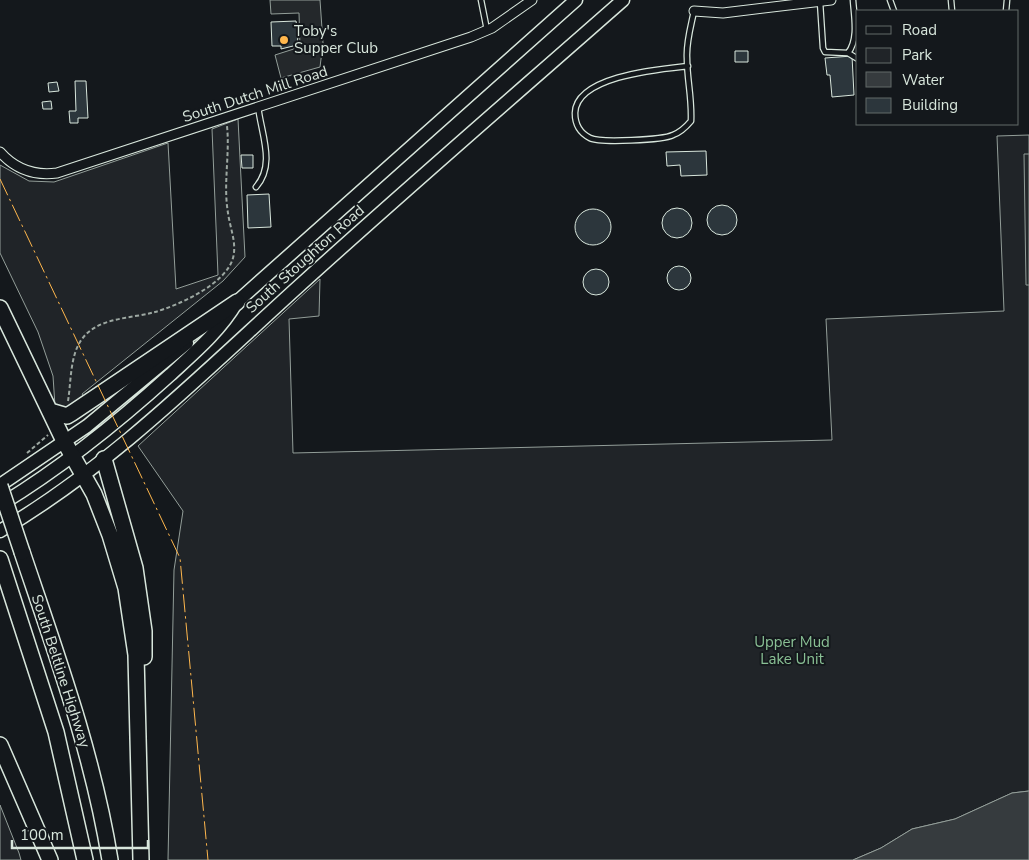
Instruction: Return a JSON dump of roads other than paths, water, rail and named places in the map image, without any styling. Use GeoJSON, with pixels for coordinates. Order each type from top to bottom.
{"type":"FeatureCollection","features":[{"type":"Feature","properties":{"kind":"highway"},"geometry":{"type":"LineString","coordinates":[[50,411],[67,416],[237,302]]}},
{"type":"Feature","properties":{"kind":"highway"},"geometry":{"type":"LineString","coordinates":[[0,308],[61,435],[94,494],[110,535],[126,588],[136,655],[139,715],[141,860]]}},
{"type":"Feature","properties":{"kind":"highway"},"geometry":{"type":"LineString","coordinates":[[104,459],[125,527],[140,595],[145,660],[139,715]]}},
{"type":"Feature","properties":{"kind":"highway","name":"South Beltline Highway"},"geometry":{"type":"LineString","coordinates":[[0,485],[76,714],[94,779],[110,860]]}},
{"type":"Feature","properties":{"kind":"highway","name":"South Beltline Highway"},"geometry":{"type":"LineString","coordinates":[[1,562],[56,732],[85,860]]}},
{"type":"Feature","properties":{"kind":"highway"},"geometry":{"type":"LineString","coordinates":[[0,745],[50,860]]}},
{"type":"Feature","properties":{"kind":"main road","name":"South Stoughton Road"},"geometry":{"type":"LineString","coordinates":[[0,485],[61,435],[104,413],[237,302],[576,0]]}},
{"type":"Feature","properties":{"kind":"main road","name":"South Stoughton Road"},"geometry":{"type":"LineString","coordinates":[[0,531],[40,507],[104,459],[164,409],[359,232],[624,0]]}},
{"type":"Feature","properties":{"kind":"main road"},"geometry":{"type":"LineString","coordinates":[[0,505],[73,457],[142,401],[202,346],[227,319],[237,302]]}},
{"type":"Feature","properties":{"kind":"street","name":"South Dutch Mill Road"},"geometry":{"type":"LineString","coordinates":[[0,152],[8,161],[37,174],[58,173],[487,30],[532,0]]}},
{"type":"Feature","properties":{"kind":"street"},"geometry":{"type":"LineString","coordinates":[[694,10],[730,12],[831,0]]}},
{"type":"Feature","properties":{"kind":"lane"},"geometry":{"type":"LineString","coordinates":[[482,0],[487,30]]}},
{"type":"Feature","properties":{"kind":"lane"},"geometry":{"type":"LineString","coordinates":[[848,53],[855,37],[854,0]]}},
{"type":"Feature","properties":{"kind":"lane"},"geometry":{"type":"LineString","coordinates":[[820,2],[823,48],[825,52],[848,53],[856,58]]}},
{"type":"Feature","properties":{"kind":"lane"},"geometry":{"type":"LineString","coordinates":[[688,66],[626,76],[586,93],[578,100],[575,108],[577,126],[584,134],[601,142],[672,136],[691,121],[692,96],[688,66],[686,57],[694,10]]}},
{"type":"Feature","properties":{"kind":"lane"},"geometry":{"type":"LineString","coordinates":[[256,187],[264,178],[268,167],[258,106]]}},
{"type":"Feature","properties":{"kind":"water"},"geometry":{"type":"Polygon","coordinates":[[[1029,791],[1029,860],[853,860],[881,848],[912,829],[955,819],[1012,793],[1029,791]]]}},
{"type":"Feature","properties":{"kind":"place","name":"Toby's Supper Club"},"geometry":{"type":"Point","coordinates":[284,40]}},
{"type":"Feature","properties":{"kind":"park label","name":"Upper Mud Lake Unit"},"geometry":{"type":"Point","coordinates":[792,650]}}]}
